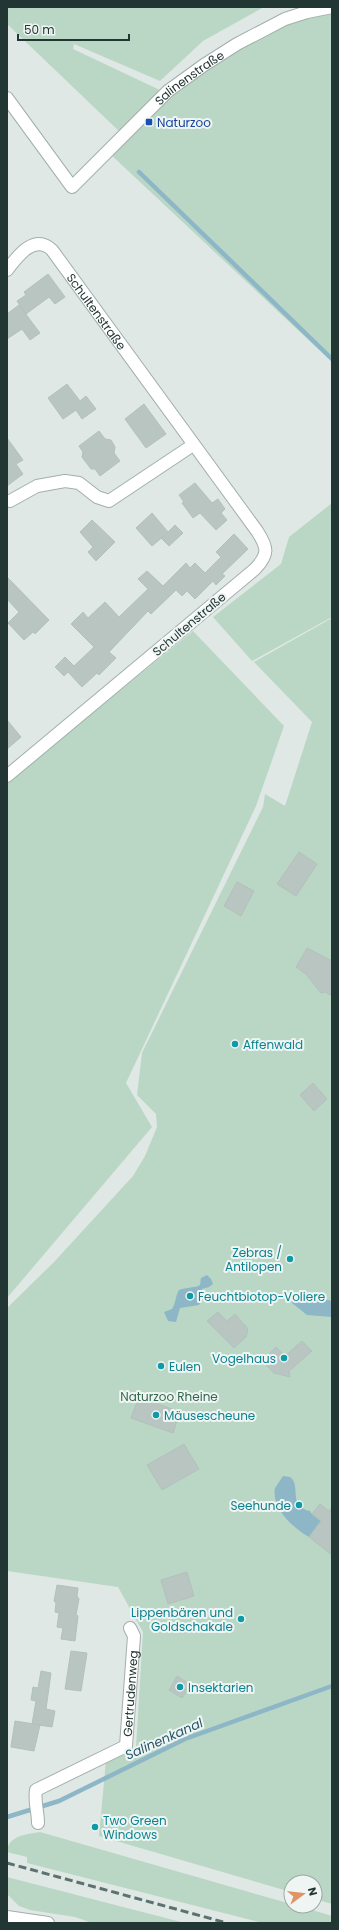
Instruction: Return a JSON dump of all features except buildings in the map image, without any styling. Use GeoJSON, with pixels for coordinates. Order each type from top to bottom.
{"type":"FeatureCollection","features":[{"type":"Feature","properties":{"kind":"street"},"geometry":{"type":"LineString","coordinates":[[285,19],[290,7]]}},
{"type":"Feature","properties":{"kind":"street","name":"Salinenstraße"},"geometry":{"type":"LineString","coordinates":[[7,98],[72,187],[168,91],[237,44],[285,19],[332,7]]}},
{"type":"Feature","properties":{"kind":"street","name":"Schultenstraße"},"geometry":{"type":"LineString","coordinates":[[7,270],[24,250],[38,244],[48,247],[56,255],[260,536],[266,547],[265,558],[255,569],[7,776]]}},
{"type":"Feature","properties":{"kind":"street"},"geometry":{"type":"LineString","coordinates":[[10,501],[37,486],[65,481],[79,483],[97,497],[109,501],[193,445]]}},
{"type":"Feature","properties":{"kind":"street","name":"Gertrudenweg"},"geometry":{"type":"LineString","coordinates":[[38,1818],[34,1801],[36,1790],[126,1746],[134,1636],[130,1628]]}},
{"type":"Feature","properties":{"kind":"street"},"geometry":{"type":"LineString","coordinates":[[7,1918],[48,1923]]}},
{"type":"Feature","properties":{"kind":"green space"},"geometry":{"type":"Polygon","coordinates":[[[7,7],[264,7],[203,41],[160,81],[74,44],[73,49],[162,91],[121,133],[7,24],[7,7]]]}},
{"type":"Feature","properties":{"kind":"green space"},"geometry":{"type":"Polygon","coordinates":[[[332,8],[332,362],[108,152],[168,91],[239,42],[332,8]]]}},
{"type":"Feature","properties":{"kind":"green space"},"geometry":{"type":"Polygon","coordinates":[[[332,503],[332,617],[252,661],[213,617],[281,564],[289,537],[332,503]]]}},
{"type":"Feature","properties":{"kind":"green space","name":"Naturzoo Rheine"},"geometry":{"type":"Polygon","coordinates":[[[332,618],[332,1904],[323,1901],[323,1874],[283,1874],[283,1890],[99,1836],[106,1760],[136,1747],[143,1632],[118,1587],[7,1571],[7,1308],[54,1262],[133,1176],[145,1156],[157,1127],[156,1114],[137,1095],[142,1053],[263,807],[265,794],[285,806],[312,722],[254,662],[332,618]]]}},
{"type":"Feature","properties":{"kind":"green space"},"geometry":{"type":"Polygon","coordinates":[[[193,631],[284,726],[256,806],[126,1083],[152,1127],[7,1298],[7,783],[193,631]]]}},
{"type":"Feature","properties":{"kind":"green space"},"geometry":{"type":"Polygon","coordinates":[[[40,1832],[283,1902],[283,1914],[323,1913],[332,1916],[332,1923],[263,1923],[27,1863],[27,1857],[7,1852],[10,1842],[24,1835],[40,1832]]]}},
{"type":"Feature","properties":{"kind":"green space"},"geometry":{"type":"Polygon","coordinates":[[[7,1877],[185,1923],[92,1923],[75,1917],[30,1910],[19,1906],[7,1894],[7,1877]]]}},
{"type":"Feature","properties":{"kind":"water"},"geometry":{"type":"Polygon","coordinates":[[[207,1275],[213,1284],[202,1289],[202,1299],[199,1305],[180,1308],[176,1322],[168,1321],[164,1312],[172,1309],[179,1290],[200,1285],[201,1278],[207,1275]]]}},
{"type":"Feature","properties":{"kind":"water"},"geometry":{"type":"Polygon","coordinates":[[[292,1298],[329,1300],[332,1302],[332,1317],[307,1315],[292,1303],[292,1298]]]}},
{"type":"Feature","properties":{"kind":"water"},"geometry":{"type":"Polygon","coordinates":[[[283,1476],[290,1477],[293,1480],[299,1505],[308,1511],[309,1510],[321,1521],[309,1537],[284,1517],[276,1503],[275,1488],[283,1476]]]}},
{"type":"Feature","properties":{"kind":"waterway"},"geometry":{"type":"LineString","coordinates":[[139,172],[332,359]]}},
{"type":"Feature","properties":{"kind":"waterway","name":"Salinenkanal"},"geometry":{"type":"LineString","coordinates":[[7,1817],[59,1801],[185,1739],[332,1686]]}},
{"type":"Feature","properties":{"kind":"railway"},"geometry":{"type":"LineString","coordinates":[[7,1863],[227,1923]]}},
{"type":"Feature","properties":{"kind":"place","name":"Naturzoo"},"geometry":{"type":"Point","coordinates":[149,122]}},
{"type":"Feature","properties":{"kind":"place","name":"Affenwald"},"geometry":{"type":"Point","coordinates":[235,1044]}},
{"type":"Feature","properties":{"kind":"place","name":"Zebras / Antilopen"},"geometry":{"type":"Point","coordinates":[290,1259]}},
{"type":"Feature","properties":{"kind":"place","name":"Feuchtbiotop-Voliere"},"geometry":{"type":"Point","coordinates":[190,1296]}},
{"type":"Feature","properties":{"kind":"place","name":"Vogelhaus"},"geometry":{"type":"Point","coordinates":[284,1358]}},
{"type":"Feature","properties":{"kind":"place","name":"Eulen"},"geometry":{"type":"Point","coordinates":[161,1366]}},
{"type":"Feature","properties":{"kind":"place","name":"Mäusescheune"},"geometry":{"type":"Point","coordinates":[156,1415]}},
{"type":"Feature","properties":{"kind":"place","name":"Seehunde"},"geometry":{"type":"Point","coordinates":[299,1505]}},
{"type":"Feature","properties":{"kind":"place","name":"Lippenbären und Goldschakale"},"geometry":{"type":"Point","coordinates":[241,1619]}},
{"type":"Feature","properties":{"kind":"place","name":"Insektarien"},"geometry":{"type":"Point","coordinates":[180,1687]}},
{"type":"Feature","properties":{"kind":"place","name":"Two Green Windows"},"geometry":{"type":"Point","coordinates":[95,1827]}}]}
